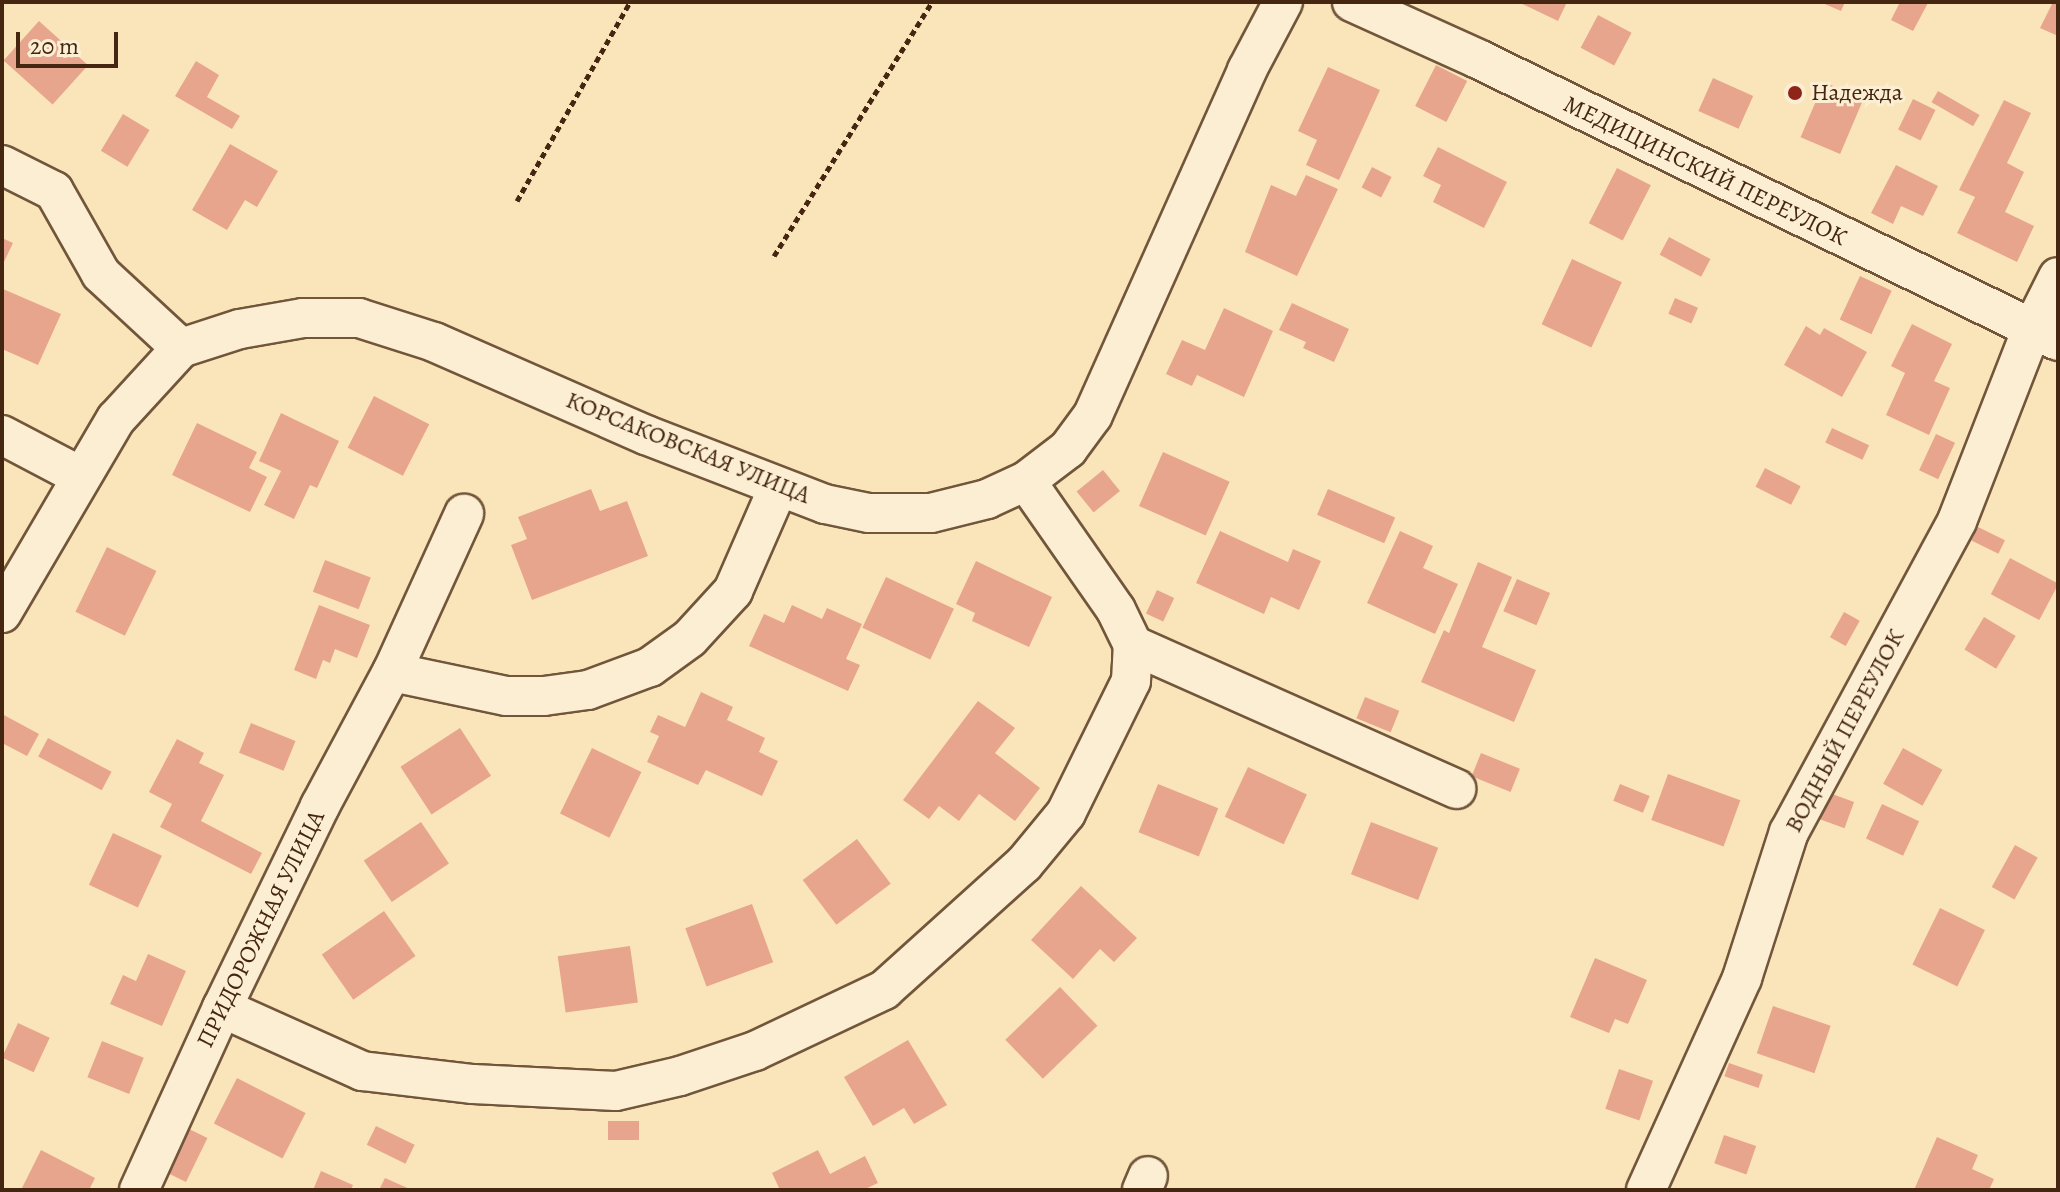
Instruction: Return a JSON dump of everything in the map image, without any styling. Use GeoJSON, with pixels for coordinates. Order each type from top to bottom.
{"type":"FeatureCollection","features":[{"type":"Feature","properties":{"kind":"street","name":"КОРСАКОВСКАЯ УЛИЦА"},"geometry":{"type":"LineString","coordinates":[[2,613],[116,419],[181,348],[240,329],[303,318],[359,318],[434,342],[778,488],[869,513],[931,513],[987,499],[1026,481],[1068,449],[1093,415],[1247,70],[1283,2]]}},
{"type":"Feature","properties":{"kind":"street","name":"МЕДИЦИНСКИЙ ПЕРЕУЛОК"},"geometry":{"type":"LineString","coordinates":[[1352,2],[1478,59],[2045,335]]}},
{"type":"Feature","properties":{"kind":"street"},"geometry":{"type":"LineString","coordinates":[[2,165],[54,191],[101,274],[181,348]]}},
{"type":"Feature","properties":{"kind":"street","name":"ВОДНЫЙ ПЕРЕУЛОК"},"geometry":{"type":"LineString","coordinates":[[1646,1190],[1742,978],[1789,832],[1957,521],[2045,335],[2058,277]]}},
{"type":"Feature","properties":{"kind":"street"},"geometry":{"type":"LineString","coordinates":[[2,435],[80,476]]}},
{"type":"Feature","properties":{"kind":"street"},"geometry":{"type":"LineString","coordinates":[[222,1008],[362,1071],[473,1084],[616,1091],[680,1076],[755,1051],[884,990],[1024,864],[1066,813],[1131,681],[1133,645],[1116,610],[1026,481]]}},
{"type":"Feature","properties":{"kind":"street"},"geometry":{"type":"LineString","coordinates":[[392,672],[506,696],[544,696],[588,690],[650,667],[690,638],[733,591],[778,488]]}},
{"type":"Feature","properties":{"kind":"street","name":"ПРИДОРОЖНАЯ УЛИЦА"},"geometry":{"type":"LineString","coordinates":[[139,1190],[222,1008],[334,779],[392,672],[464,514]]}},
{"type":"Feature","properties":{"kind":"street"},"geometry":{"type":"LineString","coordinates":[[1133,645],[1456,789]]}},
{"type":"Feature","properties":{"kind":"path"},"geometry":{"type":"LineString","coordinates":[[517,201],[630,2]]}},
{"type":"Feature","properties":{"kind":"path"},"geometry":{"type":"LineString","coordinates":[[774,256],[932,2]]}},
{"type":"Feature","properties":{"kind":"building"},"geometry":{"type":"Polygon","coordinates":[[[1518,2],[1567,2],[1558,21],[1518,2]]]}},
{"type":"Feature","properties":{"kind":"building"},"geometry":{"type":"Polygon","coordinates":[[[1820,2],[1845,2],[1841,11],[1820,2]]]}},
{"type":"Feature","properties":{"kind":"building"},"geometry":{"type":"Polygon","coordinates":[[[1900,2],[1928,3],[1913,31],[1891,20],[1900,2]]]}},
{"type":"Feature","properties":{"kind":"building"},"geometry":{"type":"Polygon","coordinates":[[[2053,2],[2058,2],[2058,36],[2040,28],[2053,2]]]}},
{"type":"Feature","properties":{"kind":"building"},"geometry":{"type":"Polygon","coordinates":[[[1598,15],[1632,33],[1614,66],[1581,48],[1598,15]]]}},
{"type":"Feature","properties":{"kind":"building"},"geometry":{"type":"Polygon","coordinates":[[[39,21],[88,65],[53,105],[4,60],[39,21]]]}},
{"type":"Feature","properties":{"kind":"building"},"geometry":{"type":"Polygon","coordinates":[[[196,61],[219,75],[207,97],[240,116],[232,129],[175,96],[196,61]]]}},
{"type":"Feature","properties":{"kind":"building"},"geometry":{"type":"Polygon","coordinates":[[[1436,65],[1467,81],[1446,122],[1415,106],[1436,65]]]}},
{"type":"Feature","properties":{"kind":"building"},"geometry":{"type":"Polygon","coordinates":[[[1328,67],[1380,90],[1339,180],[1306,165],[1317,140],[1298,131],[1328,67]]]}},
{"type":"Feature","properties":{"kind":"building"},"geometry":{"type":"Polygon","coordinates":[[[1713,78],[1753,96],[1739,129],[1698,111],[1713,78]]]}},
{"type":"Feature","properties":{"kind":"building"},"geometry":{"type":"Polygon","coordinates":[[[1824,82],[1864,99],[1840,154],[1801,137],[1824,82]]]}},
{"type":"Feature","properties":{"kind":"building"},"geometry":{"type":"Polygon","coordinates":[[[1938,91],[1980,115],[1973,126],[1932,102],[1938,91]]]}},
{"type":"Feature","properties":{"kind":"building"},"geometry":{"type":"Polygon","coordinates":[[[1913,99],[1935,110],[1921,141],[1898,130],[1913,99]]]}},
{"type":"Feature","properties":{"kind":"building"},"geometry":{"type":"Polygon","coordinates":[[[2004,100],[2031,113],[2007,163],[2024,172],[2005,212],[2034,226],[2017,262],[1957,233],[1975,197],[1959,190],[2004,100]]]}},
{"type":"Feature","properties":{"kind":"building"},"geometry":{"type":"Polygon","coordinates":[[[123,114],[150,130],[127,167],[101,151],[123,114]]]}},
{"type":"Feature","properties":{"kind":"building"},"geometry":{"type":"Polygon","coordinates":[[[230,144],[278,171],[257,207],[245,200],[227,230],[192,210],[230,144]]]}},
{"type":"Feature","properties":{"kind":"building"},"geometry":{"type":"Polygon","coordinates":[[[1438,147],[1507,182],[1484,228],[1433,202],[1441,185],[1423,176],[1438,147]]]}},
{"type":"Feature","properties":{"kind":"building"},"geometry":{"type":"Polygon","coordinates":[[[1896,165],[1938,186],[1923,216],[1901,206],[1893,224],[1871,213],[1896,165]]]}},
{"type":"Feature","properties":{"kind":"building"},"geometry":{"type":"Polygon","coordinates":[[[1372,167],[1392,177],[1381,197],[1362,187],[1372,167]]]}},
{"type":"Feature","properties":{"kind":"building"},"geometry":{"type":"Polygon","coordinates":[[[1617,168],[1651,185],[1623,240],[1589,223],[1617,168]]]}},
{"type":"Feature","properties":{"kind":"building"},"geometry":{"type":"Polygon","coordinates":[[[1306,175],[1338,189],[1297,276],[1245,252],[1271,185],[1296,196],[1306,175]]]}},
{"type":"Feature","properties":{"kind":"building"},"geometry":{"type":"Polygon","coordinates":[[[1669,237],[1710,259],[1701,277],[1660,255],[1669,237]]]}},
{"type":"Feature","properties":{"kind":"building"},"geometry":{"type":"Polygon","coordinates":[[[2,238],[13,243],[2,266],[2,238]]]}},
{"type":"Feature","properties":{"kind":"building"},"geometry":{"type":"Polygon","coordinates":[[[1572,259],[1622,282],[1591,347],[1542,324],[1572,259]]]}},
{"type":"Feature","properties":{"kind":"building"},"geometry":{"type":"Polygon","coordinates":[[[1860,276],[1892,291],[1871,334],[1840,320],[1860,276]]]}},
{"type":"Feature","properties":{"kind":"building"},"geometry":{"type":"Polygon","coordinates":[[[3,289],[61,314],[38,365],[2,349],[3,289]]]}},
{"type":"Feature","properties":{"kind":"building"},"geometry":{"type":"Polygon","coordinates":[[[1675,298],[1698,308],[1691,323],[1668,314],[1675,298]]]}},
{"type":"Feature","properties":{"kind":"building"},"geometry":{"type":"Polygon","coordinates":[[[1292,303],[1349,329],[1334,362],[1303,348],[1306,342],[1279,330],[1292,303]]]}},
{"type":"Feature","properties":{"kind":"building"},"geometry":{"type":"Polygon","coordinates":[[[1224,308],[1273,331],[1244,397],[1197,375],[1192,386],[1166,374],[1182,340],[1205,350],[1224,308]]]}},
{"type":"Feature","properties":{"kind":"building"},"geometry":{"type":"Polygon","coordinates":[[[1912,324],[1952,344],[1934,381],[1950,388],[1929,435],[1886,415],[1905,373],[1891,366],[1912,324]]]}},
{"type":"Feature","properties":{"kind":"building"},"geometry":{"type":"Polygon","coordinates":[[[1806,326],[1820,335],[1824,328],[1867,352],[1842,397],[1784,365],[1806,326]]]}},
{"type":"Feature","properties":{"kind":"building"},"geometry":{"type":"Polygon","coordinates":[[[374,396],[429,424],[403,476],[348,448],[374,396]]]}},
{"type":"Feature","properties":{"kind":"building"},"geometry":{"type":"Polygon","coordinates":[[[281,413],[339,441],[317,488],[310,485],[294,519],[264,505],[281,471],[259,461],[281,413]]]}},
{"type":"Feature","properties":{"kind":"building"},"geometry":{"type":"Polygon","coordinates":[[[197,423],[257,452],[249,468],[267,477],[250,512],[172,475],[197,423]]]}},
{"type":"Feature","properties":{"kind":"building"},"geometry":{"type":"Polygon","coordinates":[[[1832,428],[1869,445],[1862,460],[1825,443],[1832,428]]]}},
{"type":"Feature","properties":{"kind":"building"},"geometry":{"type":"Polygon","coordinates":[[[1936,434],[1955,443],[1938,479],[1919,470],[1936,434]]]}},
{"type":"Feature","properties":{"kind":"building"},"geometry":{"type":"Polygon","coordinates":[[[1163,452],[1230,482],[1206,536],[1139,506],[1163,452]]]}},
{"type":"Feature","properties":{"kind":"building"},"geometry":{"type":"Polygon","coordinates":[[[1765,468],[1801,486],[1791,505],[1755,487],[1765,468]]]}},
{"type":"Feature","properties":{"kind":"building"},"geometry":{"type":"Polygon","coordinates":[[[1103,470],[1120,491],[1094,512],[1077,491],[1103,470]]]}},
{"type":"Feature","properties":{"kind":"building"},"geometry":{"type":"Polygon","coordinates":[[[591,489],[600,511],[627,501],[648,556],[532,600],[511,545],[527,539],[518,517],[591,489]]]}},
{"type":"Feature","properties":{"kind":"building"},"geometry":{"type":"Polygon","coordinates":[[[1328,489],[1395,518],[1384,543],[1317,515],[1328,489]]]}},
{"type":"Feature","properties":{"kind":"building"},"geometry":{"type":"Polygon","coordinates":[[[1978,527],[2005,540],[1998,554],[1971,540],[1978,527]]]}},
{"type":"Feature","properties":{"kind":"building"},"geometry":{"type":"Polygon","coordinates":[[[1220,531],[1288,562],[1293,549],[1321,561],[1299,610],[1271,597],[1264,614],[1196,583],[1220,531]]]}},
{"type":"Feature","properties":{"kind":"building"},"geometry":{"type":"Polygon","coordinates":[[[1400,531],[1433,546],[1423,568],[1458,584],[1435,634],[1367,603],[1400,531]]]}},
{"type":"Feature","properties":{"kind":"building"},"geometry":{"type":"Polygon","coordinates":[[[107,547],[156,571],[125,636],[75,612],[107,547]]]}},
{"type":"Feature","properties":{"kind":"building"},"geometry":{"type":"Polygon","coordinates":[[[2010,558],[2058,584],[2039,620],[1991,594],[2010,558]]]}},
{"type":"Feature","properties":{"kind":"building"},"geometry":{"type":"Polygon","coordinates":[[[325,560],[371,578],[359,609],[313,592],[325,560]]]}},
{"type":"Feature","properties":{"kind":"building"},"geometry":{"type":"Polygon","coordinates":[[[976,561],[1052,597],[1029,647],[972,621],[975,613],[956,604],[976,561]]]}},
{"type":"Feature","properties":{"kind":"building"},"geometry":{"type":"Polygon","coordinates":[[[1478,562],[1512,577],[1482,647],[1536,670],[1514,722],[1421,682],[1444,630],[1449,633],[1478,562]]]}},
{"type":"Feature","properties":{"kind":"building"},"geometry":{"type":"Polygon","coordinates":[[[886,577],[954,609],[930,659],[862,628],[886,577]]]}},
{"type":"Feature","properties":{"kind":"building"},"geometry":{"type":"Polygon","coordinates":[[[1517,579],[1550,593],[1536,625],[1503,611],[1517,579]]]}},
{"type":"Feature","properties":{"kind":"building"},"geometry":{"type":"Polygon","coordinates":[[[1157,590],[1174,598],[1163,622],[1146,614],[1157,590]]]}},
{"type":"Feature","properties":{"kind":"building"},"geometry":{"type":"Polygon","coordinates":[[[319,605],[370,625],[357,658],[335,649],[330,663],[323,660],[316,679],[294,670],[319,605]]]}},
{"type":"Feature","properties":{"kind":"building"},"geometry":{"type":"Polygon","coordinates":[[[792,605],[822,619],[827,608],[862,624],[846,659],[860,665],[848,691],[749,646],[764,614],[784,623],[792,605]]]}},
{"type":"Feature","properties":{"kind":"building"},"geometry":{"type":"Polygon","coordinates":[[[1844,612],[1860,621],[1846,646],[1830,637],[1844,612]]]}},
{"type":"Feature","properties":{"kind":"building"},"geometry":{"type":"Polygon","coordinates":[[[1984,617],[2016,636],[1996,669],[1964,650],[1984,617]]]}},
{"type":"Feature","properties":{"kind":"building"},"geometry":{"type":"Polygon","coordinates":[[[701,692],[733,707],[727,720],[765,738],[759,752],[778,761],[762,796],[706,770],[698,785],[647,762],[659,736],[650,732],[658,715],[685,727],[701,692]]]}},
{"type":"Feature","properties":{"kind":"building"},"geometry":{"type":"Polygon","coordinates":[[[1365,697],[1399,711],[1391,732],[1356,718],[1365,697]]]}},
{"type":"Feature","properties":{"kind":"building"},"geometry":{"type":"Polygon","coordinates":[[[978,701],[1015,728],[995,753],[1040,788],[1015,821],[979,794],[959,821],[939,806],[929,819],[903,800],[978,701]]]}},
{"type":"Feature","properties":{"kind":"building"},"geometry":{"type":"Polygon","coordinates":[[[2,714],[39,734],[27,756],[2,743],[2,714]]]}},
{"type":"Feature","properties":{"kind":"building"},"geometry":{"type":"Polygon","coordinates":[[[251,723],[296,741],[284,771],[239,753],[251,723]]]}},
{"type":"Feature","properties":{"kind":"building"},"geometry":{"type":"Polygon","coordinates":[[[460,728],[491,776],[431,814],[400,767],[460,728]]]}},
{"type":"Feature","properties":{"kind":"building"},"geometry":{"type":"Polygon","coordinates":[[[48,738],[112,772],[102,790],[38,757],[48,738]]]}},
{"type":"Feature","properties":{"kind":"building"},"geometry":{"type":"Polygon","coordinates":[[[177,739],[204,753],[199,763],[224,775],[201,821],[262,853],[251,874],[160,827],[172,804],[149,792],[177,739]]]}},
{"type":"Feature","properties":{"kind":"building"},"geometry":{"type":"Polygon","coordinates":[[[592,748],[641,772],[609,838],[560,814],[592,748]]]}},
{"type":"Feature","properties":{"kind":"building"},"geometry":{"type":"Polygon","coordinates":[[[1903,748],[1942,770],[1922,806],[1883,784],[1903,748]]]}},
{"type":"Feature","properties":{"kind":"building"},"geometry":{"type":"Polygon","coordinates":[[[1481,753],[1520,769],[1511,792],[1472,776],[1481,753]]]}},
{"type":"Feature","properties":{"kind":"building"},"geometry":{"type":"Polygon","coordinates":[[[1248,767],[1307,794],[1284,844],[1225,817],[1248,767]]]}},
{"type":"Feature","properties":{"kind":"building"},"geometry":{"type":"Polygon","coordinates":[[[1668,774],[1740,800],[1724,846],[1651,820],[1668,774]]]}},
{"type":"Feature","properties":{"kind":"building"},"geometry":{"type":"Polygon","coordinates":[[[1158,784],[1218,808],[1199,857],[1139,832],[1158,784]]]}},
{"type":"Feature","properties":{"kind":"building"},"geometry":{"type":"Polygon","coordinates":[[[1620,784],[1650,796],[1643,813],[1613,801],[1620,784]]]}},
{"type":"Feature","properties":{"kind":"building"},"geometry":{"type":"Polygon","coordinates":[[[1824,791],[1854,802],[1844,828],[1814,817],[1824,791]]]}},
{"type":"Feature","properties":{"kind":"building"},"geometry":{"type":"Polygon","coordinates":[[[1882,804],[1919,821],[1903,856],[1866,838],[1882,804]]]}},
{"type":"Feature","properties":{"kind":"building"},"geometry":{"type":"Polygon","coordinates":[[[421,822],[449,863],[392,902],[364,861],[421,822]]]}},
{"type":"Feature","properties":{"kind":"building"},"geometry":{"type":"Polygon","coordinates":[[[1371,822],[1438,848],[1418,900],[1351,874],[1371,822]]]}},
{"type":"Feature","properties":{"kind":"building"},"geometry":{"type":"Polygon","coordinates":[[[113,833],[162,856],[138,907],[89,885],[113,833]]]}},
{"type":"Feature","properties":{"kind":"building"},"geometry":{"type":"Polygon","coordinates":[[[857,839],[891,884],[836,925],[803,880],[857,839]]]}},
{"type":"Feature","properties":{"kind":"building"},"geometry":{"type":"Polygon","coordinates":[[[2015,845],[2038,858],[2014,900],[1992,887],[2015,845]]]}},
{"type":"Feature","properties":{"kind":"building"},"geometry":{"type":"Polygon","coordinates":[[[1081,886],[1137,938],[1114,962],[1100,949],[1073,979],[1031,940],[1081,886]]]}},
{"type":"Feature","properties":{"kind":"building"},"geometry":{"type":"Polygon","coordinates":[[[752,904],[773,962],[706,987],[685,928],[752,904]]]}},
{"type":"Feature","properties":{"kind":"building"},"geometry":{"type":"Polygon","coordinates":[[[1940,908],[1985,930],[1957,987],[1912,965],[1940,908]]]}},
{"type":"Feature","properties":{"kind":"building"},"geometry":{"type":"Polygon","coordinates":[[[384,911],[416,956],[353,1000],[322,955],[384,911]]]}},
{"type":"Feature","properties":{"kind":"building"},"geometry":{"type":"Polygon","coordinates":[[[630,946],[638,1002],[566,1013],[558,956],[630,946]]]}},
{"type":"Feature","properties":{"kind":"building"},"geometry":{"type":"Polygon","coordinates":[[[148,954],[186,971],[162,1026],[110,1004],[123,975],[136,981],[148,954]]]}},
{"type":"Feature","properties":{"kind":"building"},"geometry":{"type":"Polygon","coordinates":[[[1595,958],[1647,980],[1628,1024],[1615,1019],[1609,1033],[1570,1017],[1595,958]]]}},
{"type":"Feature","properties":{"kind":"building"},"geometry":{"type":"Polygon","coordinates":[[[1060,987],[1098,1026],[1043,1079],[1005,1040],[1060,987]]]}},
{"type":"Feature","properties":{"kind":"building"},"geometry":{"type":"Polygon","coordinates":[[[1773,1006],[1831,1026],[1814,1073],[1757,1053],[1773,1006]]]}},
{"type":"Feature","properties":{"kind":"building"},"geometry":{"type":"Polygon","coordinates":[[[18,1023],[50,1038],[34,1072],[2,1057],[18,1023]]]}},
{"type":"Feature","properties":{"kind":"building"},"geometry":{"type":"Polygon","coordinates":[[[908,1040],[947,1105],[914,1124],[904,1108],[873,1126],[844,1077],[908,1040]]]}},
{"type":"Feature","properties":{"kind":"building"},"geometry":{"type":"Polygon","coordinates":[[[102,1041],[144,1058],[129,1094],[87,1077],[102,1041]]]}},
{"type":"Feature","properties":{"kind":"building"},"geometry":{"type":"Polygon","coordinates":[[[1729,1063],[1763,1075],[1758,1088],[1724,1076],[1729,1063]]]}},
{"type":"Feature","properties":{"kind":"building"},"geometry":{"type":"Polygon","coordinates":[[[1619,1069],[1653,1081],[1639,1120],[1605,1109],[1619,1069]]]}},
{"type":"Feature","properties":{"kind":"building"},"geometry":{"type":"Polygon","coordinates":[[[237,1078],[306,1113],[282,1158],[214,1123],[237,1078]]]}},
{"type":"Feature","properties":{"kind":"building"},"geometry":{"type":"Polygon","coordinates":[[[608,1121],[639,1121],[639,1140],[608,1140],[608,1121]]]}},
{"type":"Feature","properties":{"kind":"building"},"geometry":{"type":"Polygon","coordinates":[[[376,1126],[415,1145],[405,1164],[367,1145],[376,1126]]]}},
{"type":"Feature","properties":{"kind":"building"},"geometry":{"type":"Polygon","coordinates":[[[185,1127],[207,1138],[186,1182],[164,1171],[185,1127]]]}},
{"type":"Feature","properties":{"kind":"building"},"geometry":{"type":"Polygon","coordinates":[[[1724,1135],[1756,1146],[1746,1174],[1714,1163],[1724,1135]]]}},
{"type":"Feature","properties":{"kind":"building"},"geometry":{"type":"Polygon","coordinates":[[[1937,1137],[1978,1155],[1972,1169],[1994,1179],[1989,1190],[1914,1190],[1937,1137]]]}},
{"type":"Feature","properties":{"kind":"building"},"geometry":{"type":"Polygon","coordinates":[[[41,1150],[95,1178],[89,1190],[21,1190],[41,1150]]]}},
{"type":"Feature","properties":{"kind":"building"},"geometry":{"type":"Polygon","coordinates":[[[818,1150],[830,1174],[865,1156],[878,1183],[863,1190],[780,1190],[772,1173],[818,1150]]]}},
{"type":"Feature","properties":{"kind":"building"},"geometry":{"type":"Polygon","coordinates":[[[321,1171],[353,1185],[351,1190],[313,1190],[321,1171]]]}},
{"type":"Feature","properties":{"kind":"building"},"geometry":{"type":"Polygon","coordinates":[[[385,1178],[412,1190],[379,1190],[385,1178]]]}},
{"type":"Feature","properties":{"kind":"place","name":"Надежда"},"geometry":{"type":"Point","coordinates":[1795,93]}}]}
